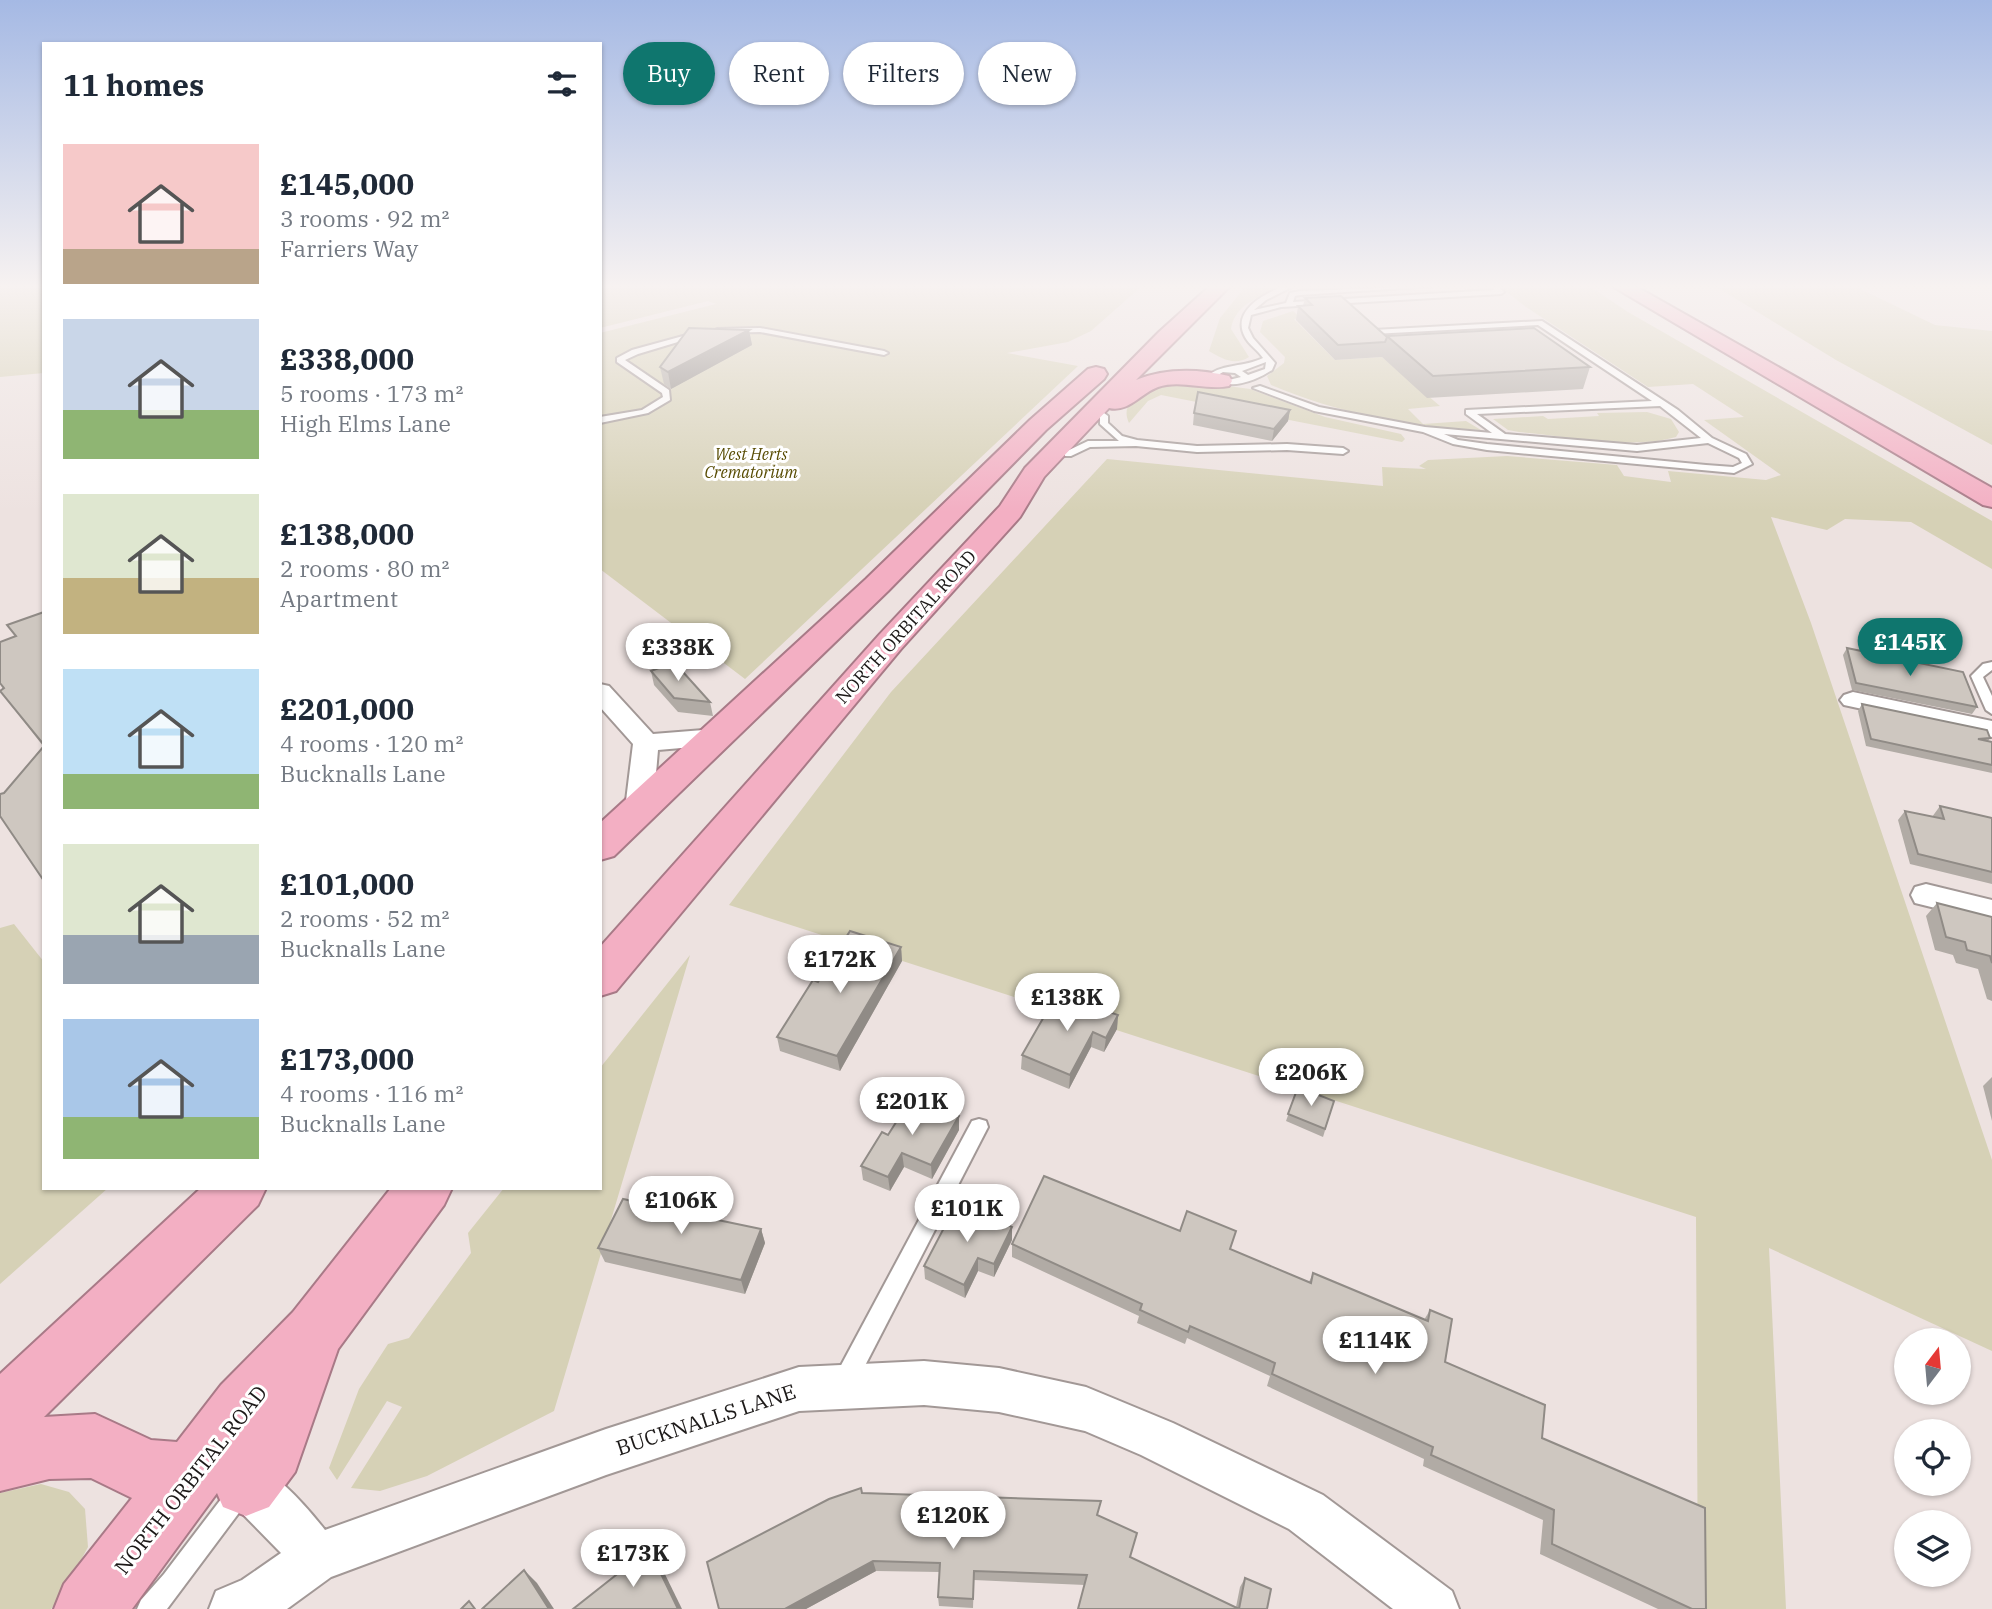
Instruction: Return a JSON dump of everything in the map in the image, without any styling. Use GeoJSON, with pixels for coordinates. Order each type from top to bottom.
{"type":"FeatureCollection","features":[{"type":"Feature","properties":{"kind":"highway"},"geometry":{"type":"LineString","coordinates":[[602,844],[877,585],[1038,425],[1108,361]]}},
{"type":"Feature","properties":{"kind":"highway","name":"NORTH ORBITAL ROAD"},"geometry":{"type":"LineString","coordinates":[[602,976],[890,642],[1010,511],[1034,472],[1168,361]]}},
{"type":"Feature","properties":{"kind":"highway"},"geometry":{"type":"LineString","coordinates":[[1159,379],[1174,361]]}},
{"type":"Feature","properties":{"kind":"highway"},"geometry":{"type":"LineString","coordinates":[[1207,361],[1231,378]]}},
{"type":"Feature","properties":{"kind":"highway"},"geometry":{"type":"LineString","coordinates":[[1752,361],[1992,499]]}},
{"type":"Feature","properties":{"kind":"highway"},"geometry":{"type":"LineString","coordinates":[[1793,361],[1828,380]]}},
{"type":"Feature","properties":{"kind":"highway"},"geometry":{"type":"LineString","coordinates":[[1010,511],[1135,387],[1159,379],[1231,378]]}},
{"type":"Feature","properties":{"kind":"highway"},"geometry":{"type":"LineString","coordinates":[[1851,393],[1886,411]]}},
{"type":"Feature","properties":{"kind":"highway"},"geometry":{"type":"LineString","coordinates":[[0,1416],[237,1190]]}},
{"type":"Feature","properties":{"kind":"highway","name":"NORTH ORBITAL ROAD"},"geometry":{"type":"LineString","coordinates":[[89,1609],[219,1480],[243,1407],[314,1334],[378,1245],[423,1190]]}},
{"type":"Feature","properties":{"kind":"highway"},"geometry":{"type":"LineString","coordinates":[[0,1459],[49,1447],[95,1446],[147,1472],[219,1480]]}},
{"type":"Feature","properties":{"kind":"street"},"geometry":{"type":"LineString","coordinates":[[602,695],[646,743],[639,810]]}},
{"type":"Feature","properties":{"kind":"street"},"geometry":{"type":"LineString","coordinates":[[1853,700],[1992,729]]}},
{"type":"Feature","properties":{"kind":"street"},"geometry":{"type":"LineString","coordinates":[[646,743],[716,737]]}},
{"type":"Feature","properties":{"kind":"street"},"geometry":{"type":"LineString","coordinates":[[1926,895],[1992,911]]}},
{"type":"Feature","properties":{"kind":"street","name":"BUCKNALLS LANE"},"geometry":{"type":"LineString","coordinates":[[234,1609],[260,1599],[316,1558],[606,1452],[724,1413],[799,1389],[924,1383],[999,1390],[1086,1409],[1157,1439],[1306,1512],[1434,1609]]}},
{"type":"Feature","properties":{"kind":"street"},"geometry":{"type":"LineString","coordinates":[[219,1480],[291,1526],[316,1558]]}},
{"type":"Feature","properties":{"kind":"lane"},"geometry":{"type":"LineString","coordinates":[[602,420],[650,409],[662,405],[667,398],[666,392],[621,361]]}},
{"type":"Feature","properties":{"kind":"lane"},"geometry":{"type":"LineString","coordinates":[[1231,378],[1263,361]]}},
{"type":"Feature","properties":{"kind":"lane"},"geometry":{"type":"LineString","coordinates":[[1231,378],[1268,370],[1271,366],[1268,361]]}},
{"type":"Feature","properties":{"kind":"lane"},"geometry":{"type":"LineString","coordinates":[[1425,430],[1456,442],[1487,447],[1734,470],[1747,464],[1743,456],[1709,440],[1661,403],[1597,361]]}},
{"type":"Feature","properties":{"kind":"lane"},"geometry":{"type":"LineString","coordinates":[[1231,378],[1317,409],[1425,430],[1637,448],[1709,440]]}},
{"type":"Feature","properties":{"kind":"lane"},"geometry":{"type":"LineString","coordinates":[[1231,378],[1257,388]]}},
{"type":"Feature","properties":{"kind":"lane"},"geometry":{"type":"LineString","coordinates":[[1503,437],[1469,412],[1661,403]]}},
{"type":"Feature","properties":{"kind":"lane"},"geometry":{"type":"LineString","coordinates":[[1104,416],[1104,424],[1112,434],[1136,443]]}},
{"type":"Feature","properties":{"kind":"lane"},"geometry":{"type":"LineString","coordinates":[[1068,454],[1088,444],[1136,443],[1197,449],[1287,447],[1343,451]]}},
{"type":"Feature","properties":{"kind":"lane"},"geometry":{"type":"LineString","coordinates":[[1992,666],[1977,676],[1992,710]]}},
{"type":"Feature","properties":{"kind":"lane"},"geometry":{"type":"LineString","coordinates":[[842,1387],[979,1127]]}},
{"type":"Feature","properties":{"kind":"lane"},"geometry":{"type":"LineString","coordinates":[[150,1609],[173,1583],[219,1480]]}},
{"type":"Feature","properties":{"kind":"green space"},"geometry":{"type":"Polygon","coordinates":[[[0,361],[42,361],[42,373],[0,377],[0,361]]]}},
{"type":"Feature","properties":{"kind":"green space","name":"West Herts Crematorium"},"geometry":{"type":"Polygon","coordinates":[[[602,361],[1051,361],[1078,366],[745,679],[602,571],[602,361]]]}},
{"type":"Feature","properties":{"kind":"green space"},"geometry":{"type":"Polygon","coordinates":[[[1387,361],[1440,406],[1408,409],[1423,424],[1466,421],[1481,430],[1428,426],[1374,417],[1296,395],[1271,385],[1267,376],[1284,363],[1387,361]]]}},
{"type":"Feature","properties":{"kind":"green space"},"geometry":{"type":"Polygon","coordinates":[[[1608,361],[1713,361],[1992,521],[1992,569],[1911,522],[1845,519],[1827,530],[1771,517],[1811,623],[1992,1160],[1992,1351],[1971,1341],[1971,1328],[1942,1328],[1769,1248],[1786,1609],[1698,1609],[1696,1217],[729,905],[891,692],[1107,459],[1383,486],[1382,467],[1426,469],[1419,466],[1428,460],[1507,456],[1617,465],[1624,476],[1671,482],[1668,471],[1766,480],[1781,475],[1704,420],[1744,417],[1693,384],[1648,387],[1608,361]]]}},
{"type":"Feature","properties":{"kind":"green space"},"geometry":{"type":"Polygon","coordinates":[[[1838,361],[1992,361],[1992,445],[1838,361]]]}},
{"type":"Feature","properties":{"kind":"green space"},"geometry":{"type":"Polygon","coordinates":[[[1176,384],[1213,384],[1250,389],[1325,417],[1401,434],[1405,439],[1402,442],[1161,395],[1148,401],[1129,423],[1128,406],[1133,400],[1141,394],[1176,384]]]}},
{"type":"Feature","properties":{"kind":"green space"},"geometry":{"type":"Polygon","coordinates":[[[1647,412],[1671,419],[1679,432],[1676,437],[1639,442],[1598,441],[1508,430],[1493,419],[1543,416],[1548,419],[1599,416],[1597,413],[1647,412]]]}},
{"type":"Feature","properties":{"kind":"green space"},"geometry":{"type":"Polygon","coordinates":[[[14,924],[42,959],[42,1190],[106,1190],[0,1284],[0,928],[14,924]]]}},
{"type":"Feature","properties":{"kind":"green space"},"geometry":{"type":"Polygon","coordinates":[[[690,955],[554,1411],[427,1476],[380,1491],[351,1488],[402,1407],[387,1401],[337,1480],[329,1468],[359,1389],[388,1344],[409,1338],[471,1253],[468,1233],[502,1190],[602,1190],[602,1065],[690,955]]]}},
{"type":"Feature","properties":{"kind":"green space"},"geometry":{"type":"Polygon","coordinates":[[[41,1484],[69,1492],[85,1509],[88,1547],[62,1595],[51,1609],[0,1609],[0,1493],[41,1484]]]}},
{"type":"Feature","properties":{"kind":"building"},"geometry":{"type":"Polygon","coordinates":[[[664,361],[689,361],[668,372],[660,367],[664,361]]]}},
{"type":"Feature","properties":{"kind":"building"},"geometry":{"type":"Polygon","coordinates":[[[1416,361],[1582,361],[1590,367],[1433,376],[1416,361]]]}},
{"type":"Feature","properties":{"kind":"building"},"geometry":{"type":"Polygon","coordinates":[[[1198,392],[1290,410],[1274,429],[1194,413],[1198,392]]]}},
{"type":"Feature","properties":{"kind":"building"},"geometry":{"type":"Polygon","coordinates":[[[42,613],[42,743],[0,691],[4,688],[0,683],[0,642],[16,636],[7,625],[42,613]]]}},
{"type":"Feature","properties":{"kind":"building"},"geometry":{"type":"Polygon","coordinates":[[[1847,648],[1963,672],[1977,707],[1856,683],[1847,648]]]}},
{"type":"Feature","properties":{"kind":"building"},"geometry":{"type":"Polygon","coordinates":[[[674,662],[710,702],[674,698],[651,671],[674,662]]]}},
{"type":"Feature","properties":{"kind":"building"},"geometry":{"type":"Polygon","coordinates":[[[1862,704],[1987,730],[1990,738],[1978,739],[1992,742],[1992,765],[1871,739],[1862,704]]]}},
{"type":"Feature","properties":{"kind":"building"},"geometry":{"type":"Polygon","coordinates":[[[42,748],[42,878],[0,816],[0,794],[4,793],[42,748]]]}},
{"type":"Feature","properties":{"kind":"building"},"geometry":{"type":"Polygon","coordinates":[[[1940,806],[1992,818],[1992,872],[1918,854],[1905,811],[1944,819],[1940,806]]]}},
{"type":"Feature","properties":{"kind":"building"},"geometry":{"type":"Polygon","coordinates":[[[1937,903],[1992,917],[1992,963],[1990,956],[1967,950],[1965,942],[1946,937],[1937,903]]]}},
{"type":"Feature","properties":{"kind":"building"},"geometry":{"type":"Polygon","coordinates":[[[850,931],[901,947],[837,1056],[777,1037],[813,980],[818,982],[850,931]]]}},
{"type":"Feature","properties":{"kind":"building"},"geometry":{"type":"Polygon","coordinates":[[[1057,994],[1118,1015],[1106,1038],[1093,1032],[1070,1075],[1022,1055],[1057,994]]]}},
{"type":"Feature","properties":{"kind":"building"},"geometry":{"type":"Polygon","coordinates":[[[1298,1087],[1334,1101],[1325,1129],[1288,1114],[1298,1087]]]}},
{"type":"Feature","properties":{"kind":"building"},"geometry":{"type":"Polygon","coordinates":[[[912,1097],[959,1116],[931,1165],[902,1153],[888,1177],[861,1166],[882,1132],[888,1135],[912,1097]]]}},
{"type":"Feature","properties":{"kind":"building"},"geometry":{"type":"Polygon","coordinates":[[[1044,1176],[1180,1231],[1187,1211],[1236,1231],[1230,1249],[1311,1283],[1313,1273],[1428,1321],[1430,1310],[1452,1319],[1445,1362],[1545,1405],[1542,1438],[1705,1508],[1706,1609],[1692,1609],[1552,1544],[1554,1510],[1431,1455],[1433,1447],[1272,1374],[1275,1363],[1190,1326],[1188,1332],[1140,1310],[1142,1304],[1012,1244],[1044,1176]]]}},
{"type":"Feature","properties":{"kind":"building"},"geometry":{"type":"Polygon","coordinates":[[[670,1185],[699,1191],[689,1214],[761,1229],[741,1280],[598,1248],[623,1199],[660,1207],[670,1185]]]}},
{"type":"Feature","properties":{"kind":"building"},"geometry":{"type":"Polygon","coordinates":[[[957,1203],[1012,1227],[994,1264],[978,1258],[964,1285],[924,1266],[957,1203]]]}},
{"type":"Feature","properties":{"kind":"building"},"geometry":{"type":"Polygon","coordinates":[[[861,1488],[862,1493],[1101,1501],[1097,1515],[1137,1533],[1130,1557],[1239,1609],[1078,1609],[1087,1575],[974,1571],[973,1599],[938,1597],[940,1563],[873,1561],[785,1609],[719,1609],[707,1562],[829,1499],[861,1488]]]}},
{"type":"Feature","properties":{"kind":"building"},"geometry":{"type":"Polygon","coordinates":[[[649,1549],[678,1609],[573,1609],[649,1549]]]}},
{"type":"Feature","properties":{"kind":"building"},"geometry":{"type":"Polygon","coordinates":[[[524,1570],[549,1609],[482,1609],[524,1570]]]}},
{"type":"Feature","properties":{"kind":"building"},"geometry":{"type":"Polygon","coordinates":[[[1245,1578],[1271,1589],[1267,1609],[1239,1609],[1245,1578]]]}},
{"type":"Feature","properties":{"kind":"building"},"geometry":{"type":"Polygon","coordinates":[[[469,1601],[475,1609],[461,1609],[469,1601]]]}}]}
